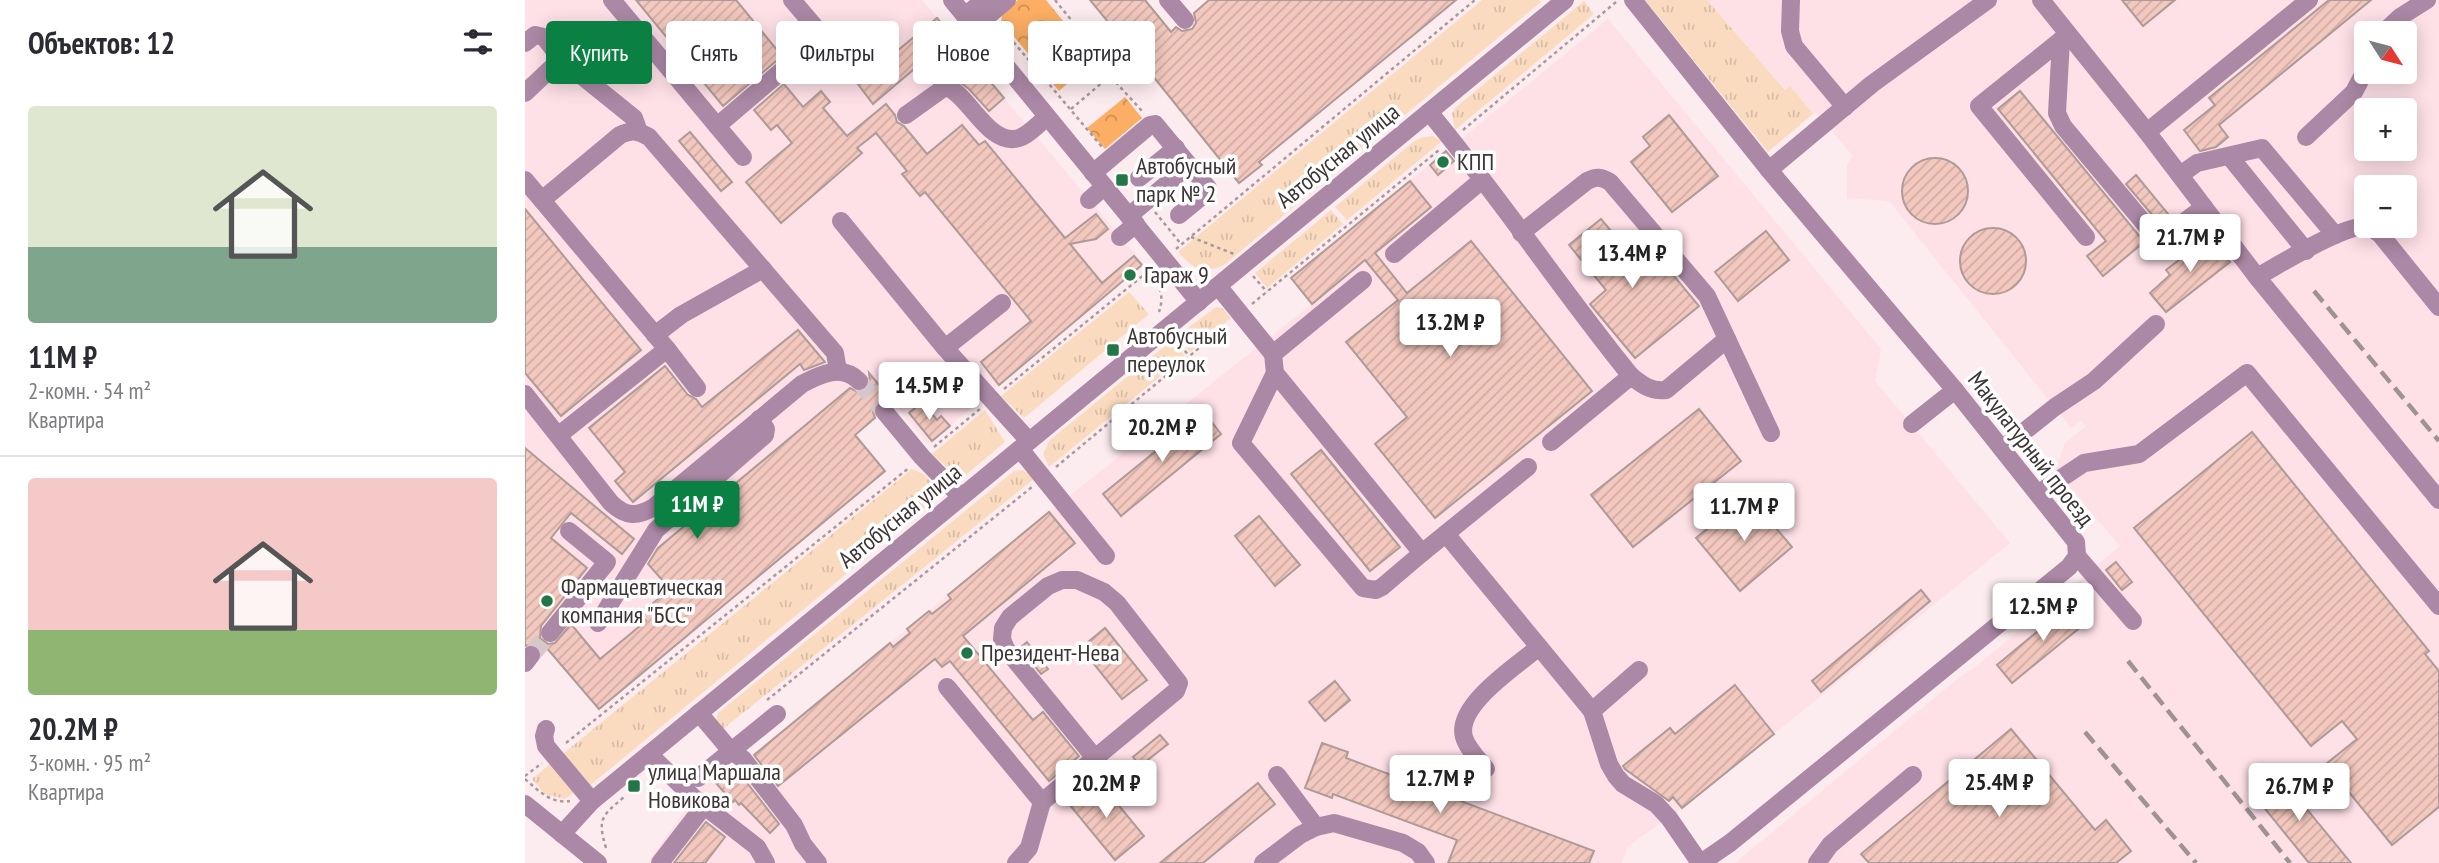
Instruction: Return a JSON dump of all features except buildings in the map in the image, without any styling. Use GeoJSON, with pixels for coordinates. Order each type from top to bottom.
{"type":"FeatureCollection","features":[{"type":"Feature","properties":{"kind":"street"},"geometry":{"type":"LineString","coordinates":[[612,0],[743,157]]}},
{"type":"Feature","properties":{"kind":"street"},"geometry":{"type":"LineString","coordinates":[[717,126],[818,40],[815,28],[792,0]]}},
{"type":"Feature","properties":{"kind":"street"},"geometry":{"type":"LineString","coordinates":[[962,10],[987,7],[1007,0]]}},
{"type":"Feature","properties":{"kind":"street"},"geometry":{"type":"LineString","coordinates":[[1168,0],[1185,20]]}},
{"type":"Feature","properties":{"kind":"street","name":"Макулатурный проезд"},"geometry":{"type":"LineString","coordinates":[[1633,0],[1769,170],[1955,390],[2076,542],[2077,556],[2069,567],[1730,843],[1700,863]]}},
{"type":"Feature","properties":{"kind":"street"},"geometry":{"type":"LineString","coordinates":[[1791,0],[1790,31],[1794,46],[1845,107]]}},
{"type":"Feature","properties":{"kind":"street"},"geometry":{"type":"LineString","coordinates":[[1769,170],[1872,84],[1988,0]]}},
{"type":"Feature","properties":{"kind":"street"},"geometry":{"type":"LineString","coordinates":[[2041,0],[2064,37],[2147,132],[2257,277],[2439,500]]}},
{"type":"Feature","properties":{"kind":"street"},"geometry":{"type":"LineString","coordinates":[[2147,132],[2309,0]]}},
{"type":"Feature","properties":{"kind":"street"},"geometry":{"type":"LineString","coordinates":[[2397,21],[2427,0]]}},
{"type":"Feature","properties":{"kind":"street","name":"Автобусная улица"},"geometry":{"type":"LineString","coordinates":[[562,834],[588,797],[649,754],[1429,112],[1557,3]]}},
{"type":"Feature","properties":{"kind":"street"},"geometry":{"type":"LineString","coordinates":[[962,10],[1046,118],[1199,302]]}},
{"type":"Feature","properties":{"kind":"street"},"geometry":{"type":"LineString","coordinates":[[525,43],[540,35],[546,40]]}},
{"type":"Feature","properties":{"kind":"street"},"geometry":{"type":"LineString","coordinates":[[2064,37],[2057,113],[2060,120],[2159,241],[2204,207]]}},
{"type":"Feature","properties":{"kind":"street"},"geometry":{"type":"LineString","coordinates":[[2064,37],[1979,106],[2086,237]]}},
{"type":"Feature","properties":{"kind":"street"},"geometry":{"type":"LineString","coordinates":[[525,93],[546,73]]}},
{"type":"Feature","properties":{"kind":"street"},"geometry":{"type":"LineString","coordinates":[[592,84],[634,118],[639,132]]}},
{"type":"Feature","properties":{"kind":"street"},"geometry":{"type":"LineString","coordinates":[[2306,137],[2354,92],[2358,84]]}},
{"type":"Feature","properties":{"kind":"street"},"geometry":{"type":"LineString","coordinates":[[906,115],[945,87],[956,92],[982,122],[1008,138],[1023,136],[1046,118]]}},
{"type":"Feature","properties":{"kind":"street"},"geometry":{"type":"LineString","coordinates":[[1429,112],[1582,316],[1631,376],[1647,387],[1657,391],[1666,390],[1727,339]]}},
{"type":"Feature","properties":{"kind":"street"},"geometry":{"type":"LineString","coordinates":[[1089,200],[1111,158],[1153,124],[1157,125],[1207,186],[1208,191],[1179,215]]}},
{"type":"Feature","properties":{"kind":"street"},"geometry":{"type":"LineString","coordinates":[[542,200],[620,135],[630,130],[649,137],[835,353],[838,370]]}},
{"type":"Feature","properties":{"kind":"street"},"geometry":{"type":"LineString","coordinates":[[1139,178],[1176,148]]}},
{"type":"Feature","properties":{"kind":"street"},"geometry":{"type":"LineString","coordinates":[[2180,175],[2197,163],[2262,148],[2335,235]]}},
{"type":"Feature","properties":{"kind":"street"},"geometry":{"type":"LineString","coordinates":[[2230,157],[2306,251]]}},
{"type":"Feature","properties":{"kind":"street"},"geometry":{"type":"LineString","coordinates":[[1120,237],[1146,201],[1189,164]]}},
{"type":"Feature","properties":{"kind":"street"},"geometry":{"type":"LineString","coordinates":[[1521,233],[1587,181],[1602,177],[1610,182],[1707,296],[1771,433]]}},
{"type":"Feature","properties":{"kind":"street"},"geometry":{"type":"LineString","coordinates":[[525,180],[697,388]]}},
{"type":"Feature","properties":{"kind":"street"},"geometry":{"type":"LineString","coordinates":[[1394,254],[1482,180]]}},
{"type":"Feature","properties":{"kind":"street"},"geometry":{"type":"LineString","coordinates":[[841,221],[945,348],[993,399],[1044,477],[1106,556]]}},
{"type":"Feature","properties":{"kind":"street"},"geometry":{"type":"LineString","coordinates":[[2257,277],[2335,235],[2354,228],[2370,227],[2380,234],[2439,307]]}},
{"type":"Feature","properties":{"kind":"street"},"geometry":{"type":"LineString","coordinates":[[559,435],[661,342],[681,315],[763,269]]}},
{"type":"Feature","properties":{"kind":"street"},"geometry":{"type":"LineString","coordinates":[[1273,354],[1363,279]]}},
{"type":"Feature","properties":{"kind":"street"},"geometry":{"type":"LineString","coordinates":[[1218,286],[1273,354],[1275,373],[1241,443],[1363,587],[1375,590],[1382,587],[1528,467]]}},
{"type":"Feature","properties":{"kind":"street"},"geometry":{"type":"LineString","coordinates":[[945,348],[1002,303]]}},
{"type":"Feature","properties":{"kind":"street"},"geometry":{"type":"LineString","coordinates":[[2002,449],[2055,407],[2094,381],[2156,324]]}},
{"type":"Feature","properties":{"kind":"street"},"geometry":{"type":"LineString","coordinates":[[525,394],[611,503],[626,514],[636,515],[654,507],[802,384],[838,370],[853,375],[859,381]]}},
{"type":"Feature","properties":{"kind":"street"},"geometry":{"type":"LineString","coordinates":[[1275,373],[1422,553]]}},
{"type":"Feature","properties":{"kind":"street"},"geometry":{"type":"LineString","coordinates":[[2039,494],[2084,463],[2139,454],[2248,373],[2439,606]]}},
{"type":"Feature","properties":{"kind":"street"},"geometry":{"type":"LineString","coordinates":[[1551,442],[1631,376]]}},
{"type":"Feature","properties":{"kind":"street"},"geometry":{"type":"LineString","coordinates":[[1912,424],[1955,390]]}},
{"type":"Feature","properties":{"kind":"street"},"geometry":{"type":"LineString","coordinates":[[884,411],[922,457],[961,497]]}},
{"type":"Feature","properties":{"kind":"street"},"geometry":{"type":"LineString","coordinates":[[598,623],[656,530],[765,435],[767,429],[759,419]]}},
{"type":"Feature","properties":{"kind":"street"},"geometry":{"type":"LineString","coordinates":[[550,633],[607,562],[569,531]]}},
{"type":"Feature","properties":{"kind":"street"},"geometry":{"type":"LineString","coordinates":[[1446,534],[1592,710],[1609,764],[1616,776],[1623,784],[1656,804],[1700,863]]}},
{"type":"Feature","properties":{"kind":"street"},"geometry":{"type":"LineString","coordinates":[[2077,556],[2133,621]]}},
{"type":"Feature","properties":{"kind":"street"},"geometry":{"type":"LineString","coordinates":[[1016,863],[1029,848],[1042,802],[1176,691],[1179,683],[1110,597],[1085,583],[1062,580],[1048,586],[1010,617],[1003,628],[1002,639],[1006,649],[1095,758]]}},
{"type":"Feature","properties":{"kind":"street"},"geometry":{"type":"LineString","coordinates":[[1486,769],[1464,737],[1465,718],[1483,694],[1539,647]]}},
{"type":"Feature","properties":{"kind":"street"},"geometry":{"type":"LineString","coordinates":[[1592,710],[1639,670]]}},
{"type":"Feature","properties":{"kind":"street"},"geometry":{"type":"LineString","coordinates":[[947,687],[1042,802]]}},
{"type":"Feature","properties":{"kind":"street"},"geometry":{"type":"LineString","coordinates":[[698,778],[731,751],[770,709]]}},
{"type":"Feature","properties":{"kind":"street"},"geometry":{"type":"LineString","coordinates":[[699,713],[731,751],[743,759],[790,819],[803,844],[818,863]]}},
{"type":"Feature","properties":{"kind":"street"},"geometry":{"type":"LineString","coordinates":[[546,729],[545,743],[588,797]]}},
{"type":"Feature","properties":{"kind":"street"},"geometry":{"type":"LineString","coordinates":[[649,754],[704,806],[757,848],[765,863]]}},
{"type":"Feature","properties":{"kind":"street"},"geometry":{"type":"LineString","coordinates":[[1277,775],[1316,827]]}},
{"type":"Feature","properties":{"kind":"street"},"geometry":{"type":"LineString","coordinates":[[1817,863],[1830,845],[1913,775]]}},
{"type":"Feature","properties":{"kind":"street"},"geometry":{"type":"LineString","coordinates":[[525,804],[562,834],[602,855]]}},
{"type":"Feature","properties":{"kind":"street"},"geometry":{"type":"LineString","coordinates":[[660,863],[704,806]]}},
{"type":"Feature","properties":{"kind":"street"},"geometry":{"type":"LineString","coordinates":[[1263,863],[1300,835],[1333,822],[1403,844],[1418,852],[1426,863]]}},
{"type":"Feature","properties":{"kind":"path"},"geometry":{"type":"LineString","coordinates":[[1055,0],[1071,21]]}},
{"type":"Feature","properties":{"kind":"path"},"geometry":{"type":"LineString","coordinates":[[1176,249],[1475,0]]}},
{"type":"Feature","properties":{"kind":"path"},"geometry":{"type":"LineString","coordinates":[[770,709],[1044,477],[1619,0]]}},
{"type":"Feature","properties":{"kind":"path"},"geometry":{"type":"LineString","coordinates":[[987,7],[1111,158]]}},
{"type":"Feature","properties":{"kind":"path"},"geometry":{"type":"LineString","coordinates":[[1071,109],[1100,84]]}},
{"type":"Feature","properties":{"kind":"path"},"geometry":{"type":"LineString","coordinates":[[1120,84],[1153,124]]}},
{"type":"Feature","properties":{"kind":"path"},"geometry":{"type":"LineString","coordinates":[[1146,201],[1181,244]]}},
{"type":"Feature","properties":{"kind":"path"},"geometry":{"type":"LineString","coordinates":[[1191,237],[1237,255]]}},
{"type":"Feature","properties":{"kind":"path"},"geometry":{"type":"LineString","coordinates":[[588,797],[559,803],[548,798],[525,778],[1149,270],[1160,287],[1163,300],[1157,317]]}},
{"type":"Feature","properties":{"kind":"path"},"geometry":{"type":"LineString","coordinates":[[1253,275],[1266,292]]}},
{"type":"Feature","properties":{"kind":"path"},"geometry":{"type":"LineString","coordinates":[[1174,338],[1189,356]]}},
{"type":"Feature","properties":{"kind":"path"},"geometry":{"type":"LineString","coordinates":[[602,855],[601,824],[604,814],[632,790]]}},
{"type":"Feature","properties":{"kind":"shaded area"},"geometry":{"type":"Polygon","coordinates":[[[525,0],[922,0],[940,21],[913,21],[913,84],[992,84],[1144,265],[928,444],[893,403],[855,435],[885,471],[599,709],[546,647],[536,659],[525,652],[525,0]]]}},
{"type":"Feature","properties":{"kind":"shaded area"},"geometry":{"type":"Polygon","coordinates":[[[1707,0],[2439,0],[2439,863],[1735,863],[2120,546],[2055,471],[2065,443],[2086,426],[2081,421],[2071,428],[1889,201],[1847,198],[1847,164],[1853,156],[1816,112],[1813,114],[1790,87],[1786,90],[1707,0]]]}},
{"type":"Feature","properties":{"kind":"shaded area"},"geometry":{"type":"Polygon","coordinates":[[[1608,19],[1881,349],[1875,381],[2010,543],[1682,808],[1628,846],[1622,863],[647,863],[704,784],[715,782],[743,759],[751,757],[1049,512],[1312,304],[1291,278],[1608,19]]]}},
{"type":"Feature","properties":{"kind":"green space"},"geometry":{"type":"Polygon","coordinates":[[[1018,0],[1046,0],[1063,21],[1028,21],[1028,54],[1014,37],[1014,21],[1001,21],[1003,12],[1018,0]]]}},
{"type":"Feature","properties":{"kind":"green space"},"geometry":{"type":"Polygon","coordinates":[[[1482,0],[1541,2],[1224,265],[1209,270],[1198,269],[1178,252],[1482,0]]]}},
{"type":"Feature","properties":{"kind":"green space"},"geometry":{"type":"Polygon","coordinates":[[[1645,0],[1707,0],[1785,90],[1790,86],[1813,114],[1768,152],[1645,0]]]}},
{"type":"Feature","properties":{"kind":"green space"},"geometry":{"type":"Polygon","coordinates":[[[1584,1],[1594,14],[1455,130],[1452,114],[1455,108],[1584,1]]]}},
{"type":"Feature","properties":{"kind":"green space"},"geometry":{"type":"Polygon","coordinates":[[[1053,84],[1067,84],[1059,91],[1053,84]]]}},
{"type":"Feature","properties":{"kind":"green space"},"geometry":{"type":"Polygon","coordinates":[[[1125,97],[1142,118],[1105,149],[1087,128],[1125,97]]]}},
{"type":"Feature","properties":{"kind":"green space"},"geometry":{"type":"Polygon","coordinates":[[[1433,136],[1442,141],[1347,220],[1335,207],[1413,142],[1433,136]]]}},
{"type":"Feature","properties":{"kind":"green space"},"geometry":{"type":"Polygon","coordinates":[[[1331,210],[1343,224],[1267,288],[1255,273],[1331,210]]]}},
{"type":"Feature","properties":{"kind":"green space"},"geometry":{"type":"Polygon","coordinates":[[[1129,292],[1149,314],[1024,418],[1001,396],[1129,292]]]}},
{"type":"Feature","properties":{"kind":"green space"},"geometry":{"type":"Polygon","coordinates":[[[1216,307],[1222,308],[1231,318],[1190,352],[1177,336],[1216,307]]]}},
{"type":"Feature","properties":{"kind":"green space"},"geometry":{"type":"Polygon","coordinates":[[[1172,340],[1185,356],[1049,467],[1043,454],[1050,440],[1172,340]]]}},
{"type":"Feature","properties":{"kind":"green space"},"geometry":{"type":"Polygon","coordinates":[[[985,410],[1005,442],[961,479],[932,454],[985,410]]]}},
{"type":"Feature","properties":{"kind":"green space"},"geometry":{"type":"Polygon","coordinates":[[[912,469],[925,475],[942,495],[587,788],[559,757],[912,469]]]}},
{"type":"Feature","properties":{"kind":"green space"},"geometry":{"type":"Polygon","coordinates":[[[1022,470],[1035,478],[723,729],[717,721],[717,714],[1014,471],[1022,470]]]}},
{"type":"Feature","properties":{"kind":"green space"},"geometry":{"type":"Polygon","coordinates":[[[551,763],[576,791],[565,799],[545,794],[532,779],[551,763]]]}},
{"type":"Feature","properties":{"kind":"tunnel"},"geometry":{"type":"LineString","coordinates":[[859,381],[884,411]]}},
{"type":"Feature","properties":{"kind":"tunnel"},"geometry":{"type":"LineString","coordinates":[[531,655],[550,633]]}},
{"type":"Feature","properties":{"kind":"railway"},"geometry":{"type":"LineString","coordinates":[[2314,291],[2439,441]]}},
{"type":"Feature","properties":{"kind":"railway"},"geometry":{"type":"LineString","coordinates":[[2128,661],[2290,863]]}},
{"type":"Feature","properties":{"kind":"railway"},"geometry":{"type":"LineString","coordinates":[[2085,732],[2196,863]]}},
{"type":"Feature","properties":{"kind":"place","name":"КПП"},"geometry":{"type":"Point","coordinates":[1443,162]}},
{"type":"Feature","properties":{"kind":"place","name":"Автобусный парк № 2"},"geometry":{"type":"Point","coordinates":[1122,180]}},
{"type":"Feature","properties":{"kind":"place","name":"Гараж 9"},"geometry":{"type":"Point","coordinates":[1130,275]}},
{"type":"Feature","properties":{"kind":"place","name":"Автобусный переулок"},"geometry":{"type":"Point","coordinates":[1113,350]}},
{"type":"Feature","properties":{"kind":"place","name":"Фармацевтическая компания \"БСС\""},"geometry":{"type":"Point","coordinates":[547,601]}},
{"type":"Feature","properties":{"kind":"place","name":"Президент-Нева"},"geometry":{"type":"Point","coordinates":[967,653]}},
{"type":"Feature","properties":{"kind":"place","name":"улица Маршала Новикова"},"geometry":{"type":"Point","coordinates":[634,786]}}]}
